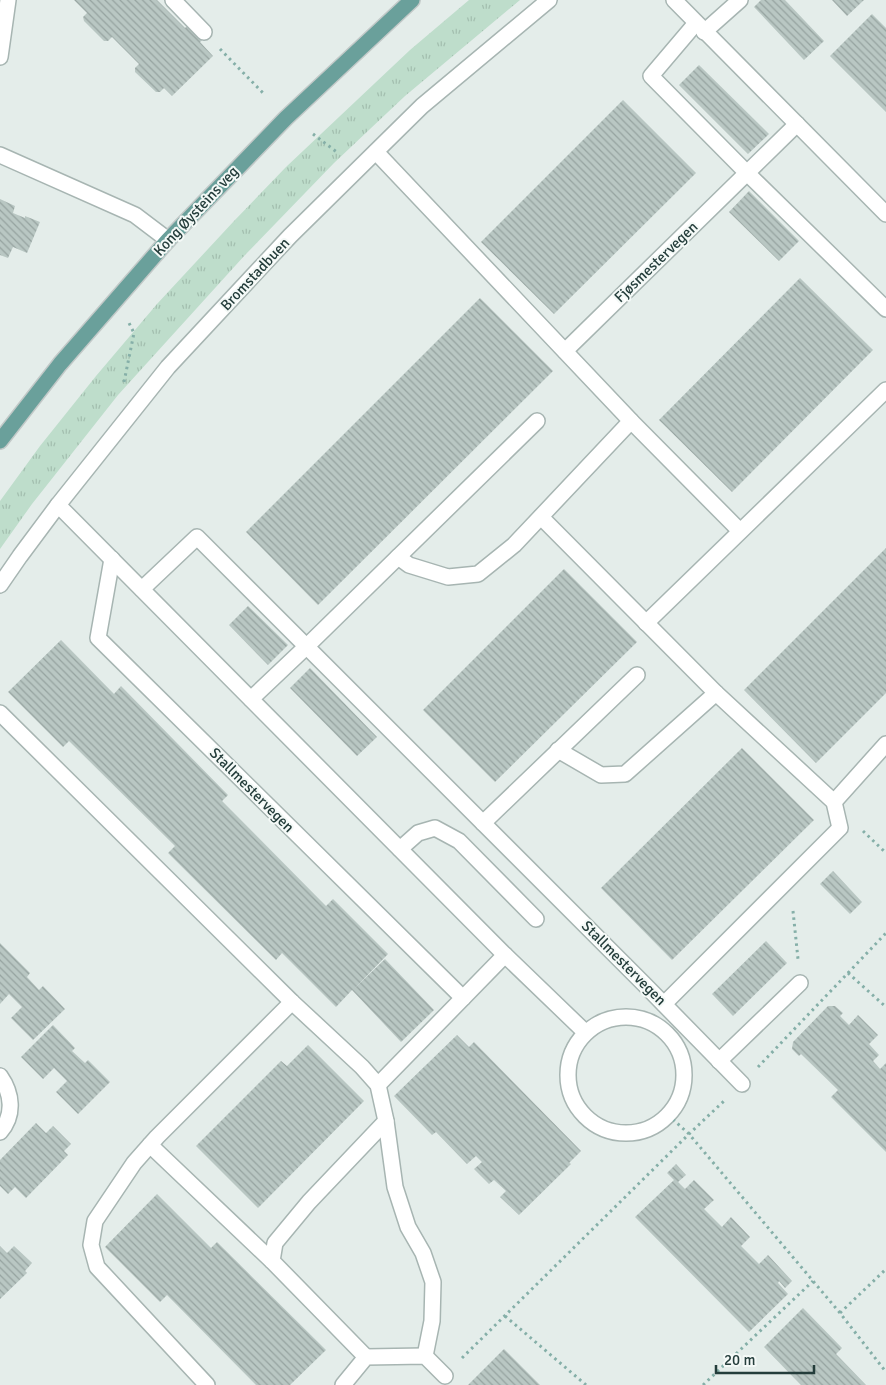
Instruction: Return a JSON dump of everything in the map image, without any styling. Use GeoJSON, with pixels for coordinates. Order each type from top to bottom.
{"type":"FeatureCollection","features":[{"type":"Feature","properties":{"kind":"main road","name":"Kong Øysteins veg"},"geometry":{"type":"LineString","coordinates":[[0,441],[60,364],[168,240],[286,118],[412,0]]}},
{"type":"Feature","properties":{"kind":"street"},"geometry":{"type":"LineString","coordinates":[[0,57],[8,0]]}},
{"type":"Feature","properties":{"kind":"street"},"geometry":{"type":"LineString","coordinates":[[173,0],[204,32]]}},
{"type":"Feature","properties":{"kind":"street","name":"Bromstadbuen"},"geometry":{"type":"LineString","coordinates":[[0,585],[58,505],[168,367],[290,236],[422,106],[549,0]]}},
{"type":"Feature","properties":{"kind":"street"},"geometry":{"type":"LineString","coordinates":[[674,0],[886,214]]}},
{"type":"Feature","properties":{"kind":"street"},"geometry":{"type":"LineString","coordinates":[[740,0],[700,27],[651,76],[886,309]]}},
{"type":"Feature","properties":{"kind":"street","name":"Fjøsmestervegen"},"geometry":{"type":"LineString","coordinates":[[565,351],[797,124]]}},
{"type":"Feature","properties":{"kind":"street"},"geometry":{"type":"LineString","coordinates":[[376,152],[631,421],[740,531]]}},
{"type":"Feature","properties":{"kind":"street"},"geometry":{"type":"LineString","coordinates":[[0,155],[135,214],[168,240]]}},
{"type":"Feature","properties":{"kind":"street"},"geometry":{"type":"LineString","coordinates":[[646,623],[886,390]]}},
{"type":"Feature","properties":{"kind":"street"},"geometry":{"type":"LineString","coordinates":[[251,699],[537,421]]}},
{"type":"Feature","properties":{"kind":"street"},"geometry":{"type":"LineString","coordinates":[[398,557],[409,565],[448,577],[478,574],[514,545],[631,421]]}},
{"type":"Feature","properties":{"kind":"street"},"geometry":{"type":"LineString","coordinates":[[58,505],[505,955],[586,1032]]}},
{"type":"Feature","properties":{"kind":"street"},"geometry":{"type":"LineString","coordinates":[[541,516],[716,693],[834,802],[840,828],[664,1004]]}},
{"type":"Feature","properties":{"kind":"street","name":"Stallmestervegen"},"geometry":{"type":"LineString","coordinates":[[142,588],[197,537],[742,1084]]}},
{"type":"Feature","properties":{"kind":"street","name":"Stallmestervegen"},"geometry":{"type":"LineString","coordinates":[[112,559],[98,638],[463,998]]}},
{"type":"Feature","properties":{"kind":"street"},"geometry":{"type":"LineString","coordinates":[[483,823],[637,675]]}},
{"type":"Feature","properties":{"kind":"street"},"geometry":{"type":"LineString","coordinates":[[558,750],[602,775],[624,774],[716,693]]}},
{"type":"Feature","properties":{"kind":"street"},"geometry":{"type":"LineString","coordinates":[[0,713],[292,1002],[362,1067],[378,1085],[386,1121],[395,1187],[408,1227],[423,1253],[433,1282],[432,1321],[424,1356]]}},
{"type":"Feature","properties":{"kind":"street"},"geometry":{"type":"LineString","coordinates":[[834,802],[886,744]]}},
{"type":"Feature","properties":{"kind":"street"},"geometry":{"type":"LineString","coordinates":[[400,849],[418,833],[435,828],[459,841],[536,919]]}},
{"type":"Feature","properties":{"kind":"street"},"geometry":{"type":"LineString","coordinates":[[378,1085],[505,955]]}},
{"type":"Feature","properties":{"kind":"street"},"geometry":{"type":"LineString","coordinates":[[719,1061],[800,983]]}},
{"type":"Feature","properties":{"kind":"street"},"geometry":{"type":"LineString","coordinates":[[206,1385],[97,1267],[91,1245],[95,1221],[134,1163],[150,1145],[292,1002]]}},
{"type":"Feature","properties":{"kind":"street","name":"Stallmestervegen"},"geometry":{"type":"LineString","coordinates":[[622,1016],[642,1018],[660,1026],[674,1041],[683,1059],[685,1080],[680,1099],[668,1115],[653,1126],[636,1132],[617,1132],[600,1126],[584,1116],[574,1100],[568,1083],[568,1064],[574,1047],[586,1032],[602,1021],[622,1016]]}},
{"type":"Feature","properties":{"kind":"street"},"geometry":{"type":"LineString","coordinates":[[0,1076],[5,1082],[10,1100],[8,1120],[0,1132]]}},
{"type":"Feature","properties":{"kind":"street"},"geometry":{"type":"LineString","coordinates":[[272,1261],[275,1244],[309,1202],[386,1121]]}},
{"type":"Feature","properties":{"kind":"street"},"geometry":{"type":"LineString","coordinates":[[150,1145],[272,1261],[366,1357],[424,1356],[445,1376]]}},
{"type":"Feature","properties":{"kind":"street"},"geometry":{"type":"LineString","coordinates":[[344,1385],[366,1357]]}},
{"type":"Feature","properties":{"kind":"path"},"geometry":{"type":"LineString","coordinates":[[204,32],[265,95]]}},
{"type":"Feature","properties":{"kind":"path"},"geometry":{"type":"LineString","coordinates":[[791,878],[800,983]]}},
{"type":"Feature","properties":{"kind":"path"},"geometry":{"type":"LineString","coordinates":[[445,1376],[689,1134],[742,1084],[886,933]]}},
{"type":"Feature","properties":{"kind":"path"},"geometry":{"type":"LineString","coordinates":[[848,973],[886,1007]]}},
{"type":"Feature","properties":{"kind":"path"},"geometry":{"type":"LineString","coordinates":[[668,1115],[689,1134],[840,1313],[886,1372]]}},
{"type":"Feature","properties":{"kind":"path"},"geometry":{"type":"LineString","coordinates":[[840,1313],[886,1269]]}},
{"type":"Feature","properties":{"kind":"path"},"geometry":{"type":"LineString","coordinates":[[702,1385],[813,1281]]}},
{"type":"Feature","properties":{"kind":"path"},"geometry":{"type":"LineString","coordinates":[[504,1316],[586,1385]]}},
{"type":"Feature","properties":{"kind":"green space"},"geometry":{"type":"Polygon","coordinates":[[[469,0],[520,0],[405,96],[334,163],[245,255],[118,395],[32,504],[0,549],[0,501],[40,446],[157,304],[286,167],[410,50],[469,0]]]}},
{"type":"Feature","properties":{"kind":"building"},"geometry":{"type":"Polygon","coordinates":[[[74,0],[157,0],[185,28],[190,23],[205,38],[200,42],[213,56],[172,96],[164,88],[160,92],[156,92],[135,72],[135,68],[139,64],[112,37],[108,41],[104,41],[84,21],[83,17],[87,13],[74,0]]]}},
{"type":"Feature","properties":{"kind":"building"},"geometry":{"type":"Polygon","coordinates":[[[761,0],[785,0],[824,41],[804,60],[754,7],[761,0]]]}},
{"type":"Feature","properties":{"kind":"building"},"geometry":{"type":"Polygon","coordinates":[[[832,0],[864,0],[847,16],[832,0]]]}},
{"type":"Feature","properties":{"kind":"building"},"geometry":{"type":"Polygon","coordinates":[[[872,14],[886,28],[886,112],[830,56],[872,14]]]}},
{"type":"Feature","properties":{"kind":"building"},"geometry":{"type":"Polygon","coordinates":[[[699,65],[769,134],[748,154],[679,85],[699,65]]]}},
{"type":"Feature","properties":{"kind":"building"},"geometry":{"type":"Polygon","coordinates":[[[623,100],[696,173],[554,314],[481,242],[623,100]]]}},
{"type":"Feature","properties":{"kind":"building"},"geometry":{"type":"Polygon","coordinates":[[[749,191],[799,241],[779,261],[729,212],[749,191]]]}},
{"type":"Feature","properties":{"kind":"building"},"geometry":{"type":"Polygon","coordinates":[[[0,199],[15,206],[13,213],[40,222],[27,253],[13,247],[8,258],[0,255],[0,199]]]}},
{"type":"Feature","properties":{"kind":"building"},"geometry":{"type":"Polygon","coordinates":[[[800,278],[873,350],[732,492],[659,420],[800,278]]]}},
{"type":"Feature","properties":{"kind":"building"},"geometry":{"type":"Polygon","coordinates":[[[480,298],[553,371],[318,605],[246,532],[480,298]]]}},
{"type":"Feature","properties":{"kind":"building"},"geometry":{"type":"Polygon","coordinates":[[[886,548],[886,693],[816,763],[744,690],[886,548]]]}},
{"type":"Feature","properties":{"kind":"building"},"geometry":{"type":"Polygon","coordinates":[[[564,569],[637,642],[495,782],[423,710],[564,569]]]}},
{"type":"Feature","properties":{"kind":"building"},"geometry":{"type":"Polygon","coordinates":[[[248,606],[288,645],[268,665],[229,625],[248,606]]]}},
{"type":"Feature","properties":{"kind":"building"},"geometry":{"type":"Polygon","coordinates":[[[61,640],[114,694],[121,686],[228,795],[222,801],[326,906],[333,899],[388,954],[355,988],[385,959],[434,1010],[401,1042],[352,990],[336,1007],[282,953],[276,960],[168,853],[175,846],[69,741],[63,747],[8,692],[61,640]]]}},
{"type":"Feature","properties":{"kind":"building"},"geometry":{"type":"Polygon","coordinates":[[[310,668],[377,737],[357,756],[290,688],[310,668]]]}},
{"type":"Feature","properties":{"kind":"building"},"geometry":{"type":"Polygon","coordinates":[[[742,748],[814,820],[672,960],[601,888],[742,748]]]}},
{"type":"Feature","properties":{"kind":"building"},"geometry":{"type":"Polygon","coordinates":[[[833,871],[862,902],[850,914],[820,884],[833,871]]]}},
{"type":"Feature","properties":{"kind":"building"},"geometry":{"type":"Polygon","coordinates":[[[766,941],[787,963],[733,1016],[712,994],[766,941]]]}},
{"type":"Feature","properties":{"kind":"building"},"geometry":{"type":"Polygon","coordinates":[[[0,943],[30,973],[27,977],[39,990],[43,986],[65,1009],[33,1040],[11,1018],[22,1007],[9,994],[0,1004],[0,943]]]}},
{"type":"Feature","properties":{"kind":"building"},"geometry":{"type":"Polygon","coordinates":[[[828,1006],[835,1006],[843,1013],[840,1016],[849,1025],[858,1015],[878,1035],[869,1044],[879,1055],[873,1061],[880,1069],[886,1063],[886,1152],[831,1097],[838,1090],[801,1054],[799,1056],[792,1049],[793,1042],[828,1006]]]}},
{"type":"Feature","properties":{"kind":"building"},"geometry":{"type":"Polygon","coordinates":[[[53,1025],[75,1048],[72,1051],[85,1063],[88,1060],[110,1082],[78,1114],[56,1092],[67,1081],[54,1068],[43,1079],[21,1057],[53,1025]]]}},
{"type":"Feature","properties":{"kind":"building"},"geometry":{"type":"Polygon","coordinates":[[[457,1035],[469,1047],[474,1042],[581,1151],[569,1163],[571,1164],[519,1215],[500,1197],[506,1191],[494,1180],[489,1184],[474,1169],[482,1162],[476,1156],[467,1164],[436,1132],[432,1135],[394,1096],[457,1035]]]}},
{"type":"Feature","properties":{"kind":"building"},"geometry":{"type":"Polygon","coordinates":[[[308,1045],[364,1101],[258,1208],[196,1146],[281,1061],[287,1066],[308,1045]]]}},
{"type":"Feature","properties":{"kind":"building"},"geometry":{"type":"Polygon","coordinates":[[[36,1123],[46,1133],[53,1126],[71,1144],[64,1151],[68,1155],[26,1198],[15,1187],[8,1194],[0,1186],[0,1160],[36,1123]]]}},
{"type":"Feature","properties":{"kind":"building"},"geometry":{"type":"Polygon","coordinates":[[[676,1164],[686,1175],[678,1182],[685,1189],[694,1180],[714,1200],[704,1209],[722,1227],[731,1217],[750,1237],[741,1246],[759,1264],[768,1255],[792,1281],[785,1288],[779,1281],[778,1283],[788,1294],[749,1332],[635,1217],[674,1180],[667,1173],[676,1164]]]}},
{"type":"Feature","properties":{"kind":"building"},"geometry":{"type":"Polygon","coordinates":[[[157,1194],[211,1248],[217,1242],[326,1350],[290,1385],[256,1385],[167,1295],[160,1302],[105,1247],[157,1194]]]}},
{"type":"Feature","properties":{"kind":"building"},"geometry":{"type":"Polygon","coordinates":[[[0,1246],[7,1253],[14,1246],[32,1263],[25,1271],[27,1273],[0,1299],[0,1246]]]}},
{"type":"Feature","properties":{"kind":"building"},"geometry":{"type":"Polygon","coordinates":[[[803,1308],[842,1348],[836,1354],[866,1385],[801,1385],[764,1347],[803,1308]]]}},
{"type":"Feature","properties":{"kind":"building"},"geometry":{"type":"Polygon","coordinates":[[[504,1349],[540,1385],[468,1385],[504,1349]]]}}]}
